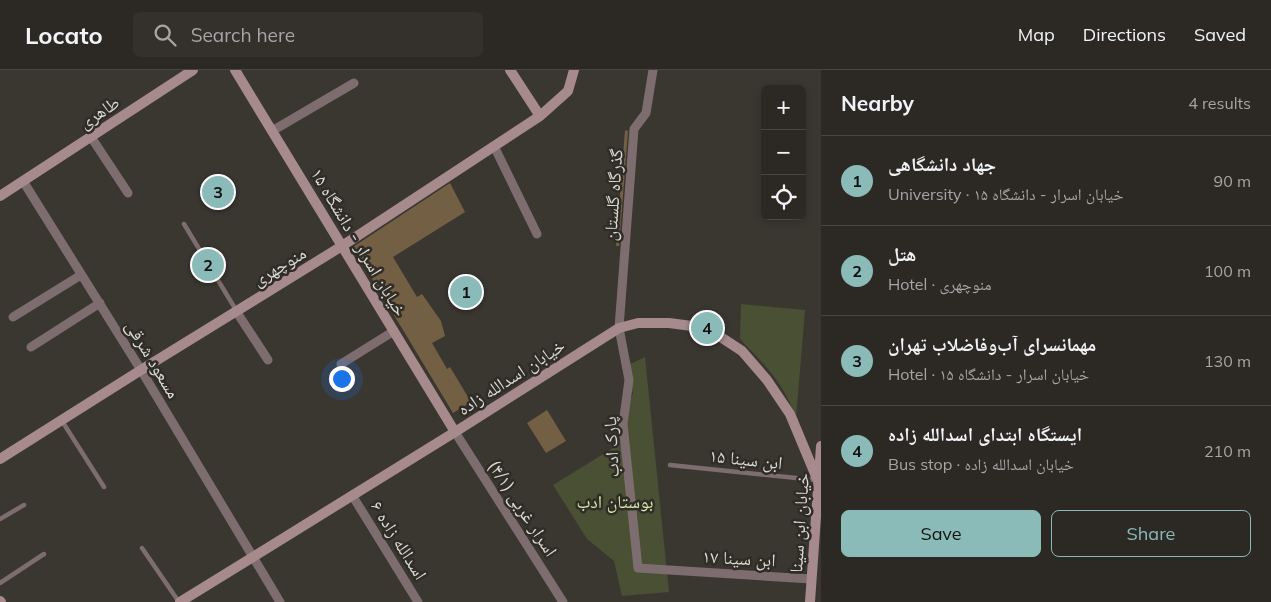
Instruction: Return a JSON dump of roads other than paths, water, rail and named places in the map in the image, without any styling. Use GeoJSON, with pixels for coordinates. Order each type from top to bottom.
{"type":"FeatureCollection","features":[{"type":"Feature","properties":{"kind":"street","name":"طاهری"},"geometry":{"type":"LineString","coordinates":[[0,196],[193,70]]}},
{"type":"Feature","properties":{"kind":"street","name":"خیابان اسرار - دانشگاه ۱۵"},"geometry":{"type":"LineString","coordinates":[[235,70],[455,432]]}},
{"type":"Feature","properties":{"kind":"street"},"geometry":{"type":"LineString","coordinates":[[510,70],[540,116]]}},
{"type":"Feature","properties":{"kind":"street","name":"منوچهری"},"geometry":{"type":"LineString","coordinates":[[0,459],[140,370],[342,246],[540,116],[568,91],[574,70]]}},
{"type":"Feature","properties":{"kind":"street","name":"گذرگاه گلستان"},"geometry":{"type":"LineString","coordinates":[[619,328],[634,129],[646,113],[653,70]]}},
{"type":"Feature","properties":{"kind":"street"},"geometry":{"type":"LineString","coordinates":[[272,131],[354,83]]}},
{"type":"Feature","properties":{"kind":"street"},"geometry":{"type":"LineString","coordinates":[[91,137],[128,193]]}},
{"type":"Feature","properties":{"kind":"street"},"geometry":{"type":"LineString","coordinates":[[494,146],[537,234]]}},
{"type":"Feature","properties":{"kind":"street","name":"مسعود شرقی"},"geometry":{"type":"LineString","coordinates":[[24,181],[100,303],[280,602]]}},
{"type":"Feature","properties":{"kind":"street"},"geometry":{"type":"LineString","coordinates":[[13,317],[82,274]]}},
{"type":"Feature","properties":{"kind":"street"},"geometry":{"type":"LineString","coordinates":[[31,347],[100,303]]}},
{"type":"Feature","properties":{"kind":"street"},"geometry":{"type":"LineString","coordinates":[[236,311],[268,360]]}},
{"type":"Feature","properties":{"kind":"street","name":"خیابان اسدالله زاده"},"geometry":{"type":"LineString","coordinates":[[179,602],[455,432],[619,328],[638,323],[669,323],[707,328],[742,350],[767,380],[790,414],[818,481]]}},
{"type":"Feature","properties":{"kind":"street","name":"پارک ادب"},"geometry":{"type":"LineString","coordinates":[[619,328],[629,380],[623,424],[638,568],[665,570]]}},
{"type":"Feature","properties":{"kind":"street"},"geometry":{"type":"LineString","coordinates":[[341,364],[394,331]]}},
{"type":"Feature","properties":{"kind":"street","name":"اسرار غربی (۴/۱)"},"geometry":{"type":"LineString","coordinates":[[455,432],[563,602]]}},
{"type":"Feature","properties":{"kind":"street","name":"خیابان ابن سینا"},"geometry":{"type":"LineString","coordinates":[[810,602],[819,514],[818,481],[821,446]]}},
{"type":"Feature","properties":{"kind":"street","name":"اسدالله زاده ۶"},"geometry":{"type":"LineString","coordinates":[[352,495],[418,602]]}},
{"type":"Feature","properties":{"kind":"street","name":"ابن سینا ۱۷"},"geometry":{"type":"LineString","coordinates":[[665,570],[811,578]]}},
{"type":"Feature","properties":{"kind":"lane"},"geometry":{"type":"LineString","coordinates":[[184,224],[236,311]]}},
{"type":"Feature","properties":{"kind":"lane"},"geometry":{"type":"LineString","coordinates":[[61,420],[104,487]]}},
{"type":"Feature","properties":{"kind":"lane","name":"ابن سینا ۱۵"},"geometry":{"type":"LineString","coordinates":[[670,466],[818,481]]}},
{"type":"Feature","properties":{"kind":"lane"},"geometry":{"type":"LineString","coordinates":[[0,519],[24,505]]}},
{"type":"Feature","properties":{"kind":"lane"},"geometry":{"type":"LineString","coordinates":[[142,548],[179,602]]}},
{"type":"Feature","properties":{"kind":"lane"},"geometry":{"type":"LineString","coordinates":[[0,583],[44,554]]}},
{"type":"Feature","properties":{"kind":"place","name":"مهمانسرای آب‌و‌فاضلاب تهران"},"geometry":{"type":"Point","coordinates":[218,192]}},
{"type":"Feature","properties":{"kind":"place","name":"هتل"},"geometry":{"type":"Point","coordinates":[208,265]}},
{"type":"Feature","properties":{"kind":"place","name":"جهاد دانشگاهی"},"geometry":{"type":"Point","coordinates":[466,292]}},
{"type":"Feature","properties":{"kind":"place","name":"ایستگاه ابتدای اسدالله زاده"},"geometry":{"type":"Point","coordinates":[707,328]}},
{"type":"Feature","properties":{"kind":"park label","name":"بوستان ادب"},"geometry":{"type":"Point","coordinates":[615,501]}}]}
